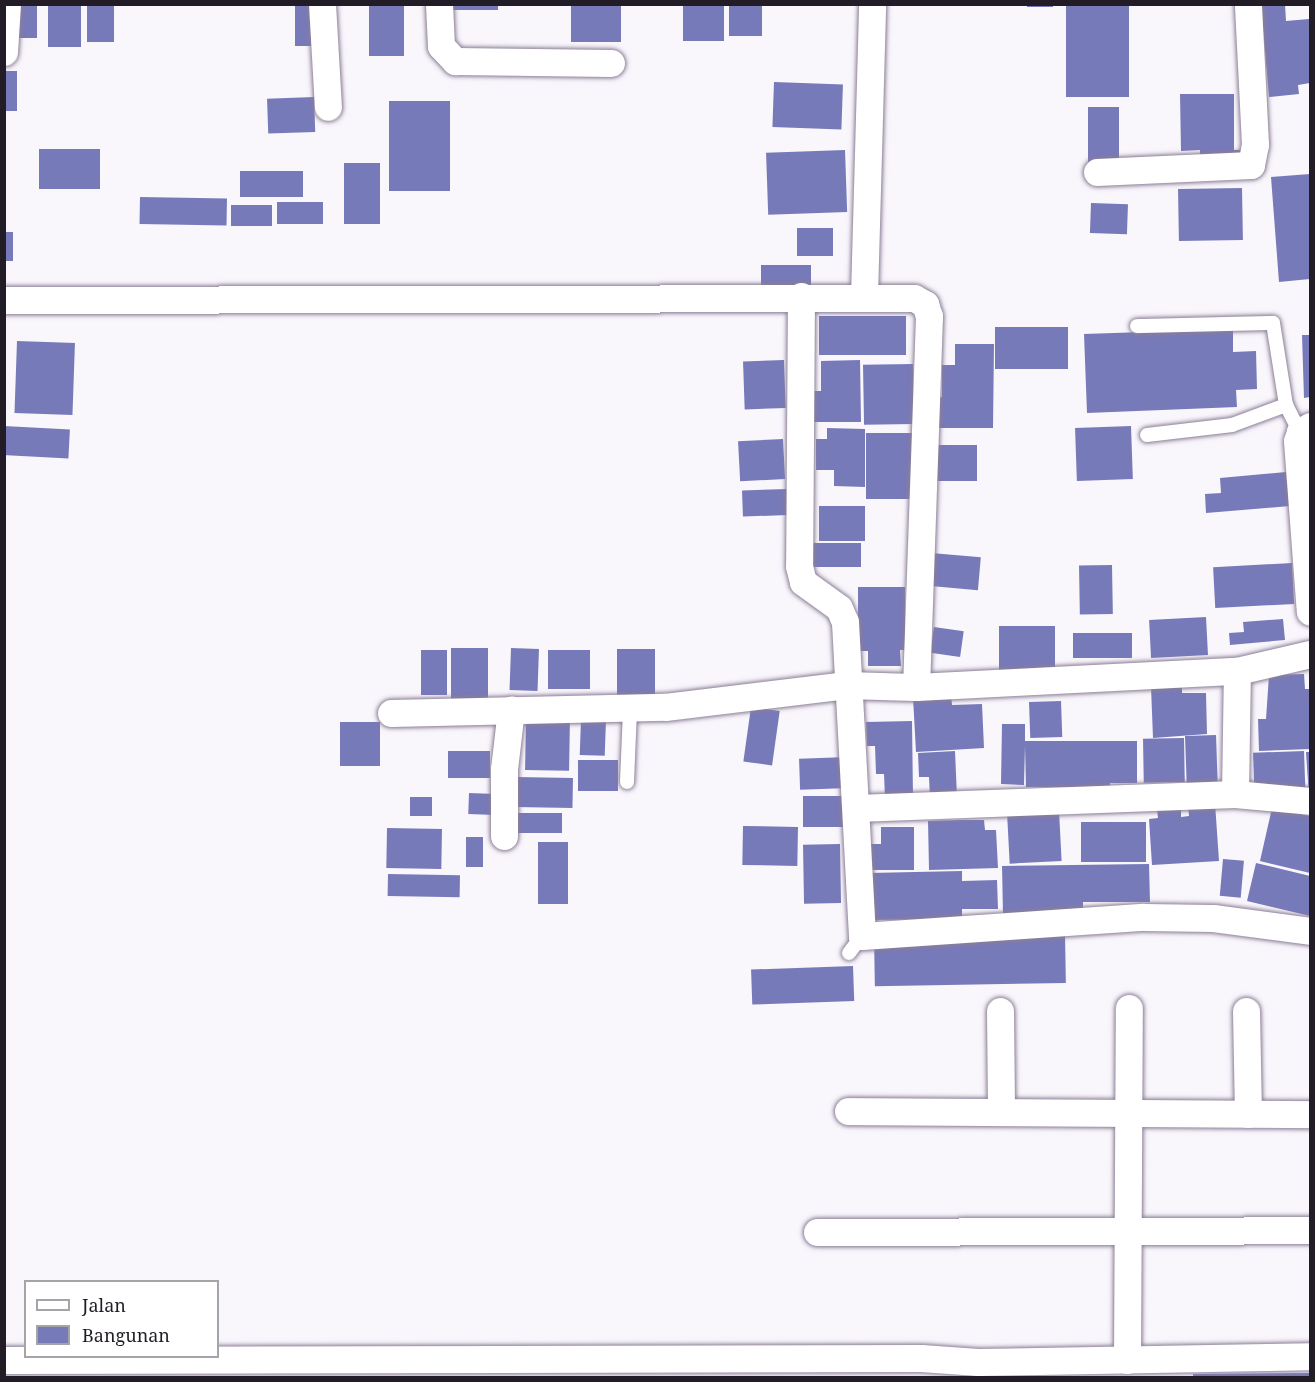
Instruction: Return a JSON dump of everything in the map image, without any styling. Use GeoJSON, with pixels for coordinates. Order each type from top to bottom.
{"type":"FeatureCollection","features":[{"type":"Feature","properties":{"kind":"street"},"geometry":{"type":"LineString","coordinates":[[4,52],[8,45],[7,4]]}},
{"type":"Feature","properties":{"kind":"street"},"geometry":{"type":"LineString","coordinates":[[322,4],[328,107]]}},
{"type":"Feature","properties":{"kind":"street"},"geometry":{"type":"LineString","coordinates":[[439,4],[441,46],[455,61],[611,63]]}},
{"type":"Feature","properties":{"kind":"street"},"geometry":{"type":"LineString","coordinates":[[864,296],[872,4]]}},
{"type":"Feature","properties":{"kind":"street"},"geometry":{"type":"LineString","coordinates":[[1097,171],[1246,168],[1254,161],[1248,4]]}},
{"type":"Feature","properties":{"kind":"street"},"geometry":{"type":"LineString","coordinates":[[801,296],[799,566],[803,582],[839,608],[845,622],[856,808],[856,944],[1143,917],[1213,918],[1311,931]]}},
{"type":"Feature","properties":{"kind":"street"},"geometry":{"type":"LineString","coordinates":[[4,300],[801,296],[914,298],[925,304],[929,316],[916,687]]}},
{"type":"Feature","properties":{"kind":"street"},"geometry":{"type":"LineString","coordinates":[[1305,429],[1297,453],[1311,612]]}},
{"type":"Feature","properties":{"kind":"street"},"geometry":{"type":"LineString","coordinates":[[391,713],[511,709],[630,709],[847,685],[916,687],[1237,671],[1311,654]]}},
{"type":"Feature","properties":{"kind":"street"},"geometry":{"type":"LineString","coordinates":[[1235,794],[1237,671]]}},
{"type":"Feature","properties":{"kind":"street"},"geometry":{"type":"LineString","coordinates":[[504,836],[504,769],[511,709]]}},
{"type":"Feature","properties":{"kind":"street"},"geometry":{"type":"LineString","coordinates":[[856,808],[1235,794],[1311,801]]}},
{"type":"Feature","properties":{"kind":"street"},"geometry":{"type":"LineString","coordinates":[[1127,1360],[1129,1008]]}},
{"type":"Feature","properties":{"kind":"street"},"geometry":{"type":"LineString","coordinates":[[1000,1011],[1001,1112]]}},
{"type":"Feature","properties":{"kind":"street"},"geometry":{"type":"LineString","coordinates":[[1246,1011],[1248,1114]]}},
{"type":"Feature","properties":{"kind":"street"},"geometry":{"type":"LineString","coordinates":[[848,1111],[1311,1114]]}},
{"type":"Feature","properties":{"kind":"street"},"geometry":{"type":"LineString","coordinates":[[817,1232],[1128,1233],[1311,1230]]}},
{"type":"Feature","properties":{"kind":"street"},"geometry":{"type":"LineString","coordinates":[[4,1360],[921,1358],[977,1370],[1098,1369],[1127,1360],[1311,1356]]}},
{"type":"Feature","properties":{"kind":"lane"},"geometry":{"type":"LineString","coordinates":[[1137,326],[1273,323],[1286,405],[1305,429]]}},
{"type":"Feature","properties":{"kind":"lane"},"geometry":{"type":"LineString","coordinates":[[1147,435],[1232,425],[1286,405]]}},
{"type":"Feature","properties":{"kind":"lane"},"geometry":{"type":"LineString","coordinates":[[627,782],[630,709]]}},
{"type":"Feature","properties":{"kind":"building"},"geometry":{"type":"Polygon","coordinates":[[[12,4],[37,4],[37,38],[12,38],[12,4]]]}},
{"type":"Feature","properties":{"kind":"building"},"geometry":{"type":"Polygon","coordinates":[[[48,4],[81,4],[81,47],[48,47],[48,4]]]}},
{"type":"Feature","properties":{"kind":"building"},"geometry":{"type":"Polygon","coordinates":[[[87,4],[114,4],[114,42],[87,42],[87,4]]]}},
{"type":"Feature","properties":{"kind":"building"},"geometry":{"type":"Polygon","coordinates":[[[295,4],[318,4],[318,46],[295,46],[295,4]]]}},
{"type":"Feature","properties":{"kind":"building"},"geometry":{"type":"Polygon","coordinates":[[[369,4],[404,4],[404,56],[369,56],[369,4]]]}},
{"type":"Feature","properties":{"kind":"building"},"geometry":{"type":"Polygon","coordinates":[[[452,4],[498,4],[498,10],[452,10],[452,4]]]}},
{"type":"Feature","properties":{"kind":"building"},"geometry":{"type":"Polygon","coordinates":[[[683,4],[724,4],[724,41],[683,41],[683,4]]]}},
{"type":"Feature","properties":{"kind":"building"},"geometry":{"type":"Polygon","coordinates":[[[729,4],[762,4],[762,36],[729,36],[729,4]]]}},
{"type":"Feature","properties":{"kind":"building"},"geometry":{"type":"Polygon","coordinates":[[[1027,4],[1053,4],[1053,7],[1027,7],[1027,4]]]}},
{"type":"Feature","properties":{"kind":"building"},"geometry":{"type":"Polygon","coordinates":[[[1066,4],[1129,4],[1129,97],[1066,97],[1066,4]]]}},
{"type":"Feature","properties":{"kind":"building"},"geometry":{"type":"Polygon","coordinates":[[[1261,4],[1285,4],[1286,21],[1309,19],[1310,83],[1298,85],[1299,94],[1269,97],[1261,4]]]}},
{"type":"Feature","properties":{"kind":"building"},"geometry":{"type":"Polygon","coordinates":[[[571,5],[621,5],[621,42],[571,42],[571,5]]]}},
{"type":"Feature","properties":{"kind":"building"},"geometry":{"type":"Polygon","coordinates":[[[4,71],[17,71],[17,111],[4,111],[4,71]]]}},
{"type":"Feature","properties":{"kind":"building"},"geometry":{"type":"Polygon","coordinates":[[[774,82],[843,84],[841,129],[772,127],[774,82]]]}},
{"type":"Feature","properties":{"kind":"building"},"geometry":{"type":"Polygon","coordinates":[[[1180,94],[1234,94],[1234,150],[1245,150],[1245,165],[1200,166],[1200,150],[1181,151],[1180,94]]]}},
{"type":"Feature","properties":{"kind":"building"},"geometry":{"type":"Polygon","coordinates":[[[314,97],[315,132],[268,134],[267,99],[314,97]]]}},
{"type":"Feature","properties":{"kind":"building"},"geometry":{"type":"Polygon","coordinates":[[[389,101],[450,101],[450,191],[389,191],[389,101]]]}},
{"type":"Feature","properties":{"kind":"building"},"geometry":{"type":"Polygon","coordinates":[[[1088,107],[1119,107],[1119,166],[1088,166],[1088,107]]]}},
{"type":"Feature","properties":{"kind":"building"},"geometry":{"type":"Polygon","coordinates":[[[39,149],[100,149],[100,189],[39,189],[39,149]]]}},
{"type":"Feature","properties":{"kind":"building"},"geometry":{"type":"Polygon","coordinates":[[[845,150],[847,212],[768,215],[766,153],[845,150]]]}},
{"type":"Feature","properties":{"kind":"building"},"geometry":{"type":"Polygon","coordinates":[[[344,163],[380,163],[380,224],[344,224],[344,163]]]}},
{"type":"Feature","properties":{"kind":"building"},"geometry":{"type":"Polygon","coordinates":[[[240,171],[303,171],[303,197],[240,197],[240,171]]]}},
{"type":"Feature","properties":{"kind":"building"},"geometry":{"type":"Polygon","coordinates":[[[1310,174],[1310,279],[1279,282],[1271,177],[1310,174]]]}},
{"type":"Feature","properties":{"kind":"building"},"geometry":{"type":"Polygon","coordinates":[[[1242,188],[1243,240],[1179,241],[1178,189],[1242,188]]]}},
{"type":"Feature","properties":{"kind":"building"},"geometry":{"type":"Polygon","coordinates":[[[140,197],[227,199],[227,226],[140,224],[140,197]]]}},
{"type":"Feature","properties":{"kind":"building"},"geometry":{"type":"Polygon","coordinates":[[[277,202],[323,202],[323,224],[277,224],[277,202]]]}},
{"type":"Feature","properties":{"kind":"building"},"geometry":{"type":"Polygon","coordinates":[[[1091,203],[1128,204],[1127,234],[1090,233],[1091,203]]]}},
{"type":"Feature","properties":{"kind":"building"},"geometry":{"type":"Polygon","coordinates":[[[231,205],[272,205],[272,226],[231,226],[231,205]]]}},
{"type":"Feature","properties":{"kind":"building"},"geometry":{"type":"Polygon","coordinates":[[[797,228],[833,228],[833,256],[797,256],[797,228]]]}},
{"type":"Feature","properties":{"kind":"building"},"geometry":{"type":"Polygon","coordinates":[[[4,232],[13,232],[13,261],[4,261],[4,232]]]}},
{"type":"Feature","properties":{"kind":"building"},"geometry":{"type":"Polygon","coordinates":[[[761,265],[811,265],[811,295],[761,295],[761,265]]]}},
{"type":"Feature","properties":{"kind":"building"},"geometry":{"type":"Polygon","coordinates":[[[819,316],[906,316],[906,355],[819,355],[819,316]]]}},
{"type":"Feature","properties":{"kind":"building"},"geometry":{"type":"Polygon","coordinates":[[[995,327],[1068,327],[1068,369],[995,369],[995,327]]]}},
{"type":"Feature","properties":{"kind":"building"},"geometry":{"type":"Polygon","coordinates":[[[1233,329],[1233,352],[1256,351],[1257,389],[1236,390],[1237,407],[1087,413],[1084,334],[1233,329]]]}},
{"type":"Feature","properties":{"kind":"building"},"geometry":{"type":"Polygon","coordinates":[[[1302,335],[1310,335],[1310,397],[1304,398],[1302,335]]]}},
{"type":"Feature","properties":{"kind":"building"},"geometry":{"type":"Polygon","coordinates":[[[17,341],[75,343],[72,415],[14,413],[17,341]]]}},
{"type":"Feature","properties":{"kind":"building"},"geometry":{"type":"Polygon","coordinates":[[[955,344],[994,344],[993,428],[934,428],[934,397],[942,397],[942,365],[955,365],[955,344]]]}},
{"type":"Feature","properties":{"kind":"building"},"geometry":{"type":"Polygon","coordinates":[[[784,360],[786,408],[745,409],[743,361],[784,360]]]}},
{"type":"Feature","properties":{"kind":"building"},"geometry":{"type":"Polygon","coordinates":[[[860,360],[861,422],[812,422],[812,391],[821,391],[821,361],[860,360]]]}},
{"type":"Feature","properties":{"kind":"building"},"geometry":{"type":"Polygon","coordinates":[[[913,364],[914,424],[864,425],[863,365],[913,364]]]}},
{"type":"Feature","properties":{"kind":"building"},"geometry":{"type":"Polygon","coordinates":[[[4,426],[70,429],[68,458],[4,455],[4,426]]]}},
{"type":"Feature","properties":{"kind":"building"},"geometry":{"type":"Polygon","coordinates":[[[1131,426],[1133,479],[1077,481],[1075,428],[1131,426]]]}},
{"type":"Feature","properties":{"kind":"building"},"geometry":{"type":"Polygon","coordinates":[[[827,428],[865,429],[865,487],[834,486],[834,470],[816,470],[816,439],[827,439],[827,428]]]}},
{"type":"Feature","properties":{"kind":"building"},"geometry":{"type":"Polygon","coordinates":[[[866,433],[912,433],[912,499],[866,499],[866,433]]]}},
{"type":"Feature","properties":{"kind":"building"},"geometry":{"type":"Polygon","coordinates":[[[783,439],[785,479],[740,481],[738,441],[783,439]]]}},
{"type":"Feature","properties":{"kind":"building"},"geometry":{"type":"Polygon","coordinates":[[[935,445],[977,445],[977,481],[935,481],[935,445]]]}},
{"type":"Feature","properties":{"kind":"building"},"geometry":{"type":"Polygon","coordinates":[[[1286,472],[1290,506],[1206,513],[1205,494],[1221,493],[1220,478],[1286,472]]]}},
{"type":"Feature","properties":{"kind":"building"},"geometry":{"type":"Polygon","coordinates":[[[787,489],[788,515],[743,517],[742,491],[787,489]]]}},
{"type":"Feature","properties":{"kind":"building"},"geometry":{"type":"Polygon","coordinates":[[[819,506],[865,506],[865,541],[819,541],[819,506]]]}},
{"type":"Feature","properties":{"kind":"building"},"geometry":{"type":"Polygon","coordinates":[[[813,543],[861,543],[861,567],[813,567],[813,543]]]}},
{"type":"Feature","properties":{"kind":"building"},"geometry":{"type":"Polygon","coordinates":[[[931,553],[981,557],[978,590],[928,586],[931,553]]]}},
{"type":"Feature","properties":{"kind":"building"},"geometry":{"type":"Polygon","coordinates":[[[1292,563],[1294,604],[1215,608],[1213,567],[1292,563]]]}},
{"type":"Feature","properties":{"kind":"building"},"geometry":{"type":"Polygon","coordinates":[[[1112,565],[1113,614],[1080,615],[1079,566],[1112,565]]]}},
{"type":"Feature","properties":{"kind":"building"},"geometry":{"type":"Polygon","coordinates":[[[858,587],[905,587],[905,650],[900,650],[901,666],[868,666],[868,651],[858,651],[858,587]]]}},
{"type":"Feature","properties":{"kind":"building"},"geometry":{"type":"Polygon","coordinates":[[[1206,617],[1208,655],[1151,658],[1149,620],[1206,617]]]}},
{"type":"Feature","properties":{"kind":"building"},"geometry":{"type":"Polygon","coordinates":[[[1283,619],[1285,640],[1230,645],[1229,633],[1244,632],[1243,622],[1283,619]]]}},
{"type":"Feature","properties":{"kind":"building"},"geometry":{"type":"Polygon","coordinates":[[[999,626],[1055,626],[1055,672],[999,672],[999,626]]]}},
{"type":"Feature","properties":{"kind":"building"},"geometry":{"type":"Polygon","coordinates":[[[934,627],[964,631],[960,657],[930,653],[934,627]]]}},
{"type":"Feature","properties":{"kind":"building"},"geometry":{"type":"Polygon","coordinates":[[[1073,633],[1132,633],[1132,658],[1073,658],[1073,633]]]}},
{"type":"Feature","properties":{"kind":"building"},"geometry":{"type":"Polygon","coordinates":[[[451,648],[488,648],[488,700],[451,700],[451,648]]]}},
{"type":"Feature","properties":{"kind":"building"},"geometry":{"type":"Polygon","coordinates":[[[511,648],[539,649],[538,691],[510,690],[511,648]]]}},
{"type":"Feature","properties":{"kind":"building"},"geometry":{"type":"Polygon","coordinates":[[[617,649],[655,649],[655,697],[617,697],[617,649]]]}},
{"type":"Feature","properties":{"kind":"building"},"geometry":{"type":"Polygon","coordinates":[[[421,650],[447,650],[447,695],[421,695],[421,650]]]}},
{"type":"Feature","properties":{"kind":"building"},"geometry":{"type":"Polygon","coordinates":[[[548,650],[590,650],[590,689],[548,689],[548,650]]]}},
{"type":"Feature","properties":{"kind":"building"},"geometry":{"type":"Polygon","coordinates":[[[1304,674],[1305,689],[1310,689],[1310,749],[1259,751],[1258,719],[1266,719],[1269,675],[1304,674]]]}},
{"type":"Feature","properties":{"kind":"building"},"geometry":{"type":"Polygon","coordinates":[[[1182,686],[1182,693],[1206,693],[1207,734],[1153,738],[1151,687],[1182,686]]]}},
{"type":"Feature","properties":{"kind":"building"},"geometry":{"type":"Polygon","coordinates":[[[951,695],[952,705],[982,704],[984,748],[916,752],[913,697],[951,695]]]}},
{"type":"Feature","properties":{"kind":"building"},"geometry":{"type":"Polygon","coordinates":[[[1061,701],[1062,737],[1030,738],[1029,702],[1061,701]]]}},
{"type":"Feature","properties":{"kind":"building"},"geometry":{"type":"Polygon","coordinates":[[[751,707],[780,711],[772,766],[743,761],[751,707]]]}},
{"type":"Feature","properties":{"kind":"building"},"geometry":{"type":"Polygon","coordinates":[[[526,716],[570,717],[569,771],[525,770],[526,716]]]}},
{"type":"Feature","properties":{"kind":"building"},"geometry":{"type":"Polygon","coordinates":[[[581,719],[606,720],[605,756],[580,755],[581,719]]]}},
{"type":"Feature","properties":{"kind":"building"},"geometry":{"type":"Polygon","coordinates":[[[912,721],[913,797],[885,798],[884,774],[876,774],[875,746],[867,746],[866,722],[912,721]]]}},
{"type":"Feature","properties":{"kind":"building"},"geometry":{"type":"Polygon","coordinates":[[[340,722],[380,722],[380,766],[340,766],[340,722]]]}},
{"type":"Feature","properties":{"kind":"building"},"geometry":{"type":"Polygon","coordinates":[[[1002,724],[1025,724],[1025,741],[1137,741],[1137,783],[1110,783],[1110,787],[1026,787],[1025,746],[1024,785],[1001,784],[1002,724]]]}},
{"type":"Feature","properties":{"kind":"building"},"geometry":{"type":"Polygon","coordinates":[[[1216,735],[1218,783],[1187,784],[1185,736],[1216,735]]]}},
{"type":"Feature","properties":{"kind":"building"},"geometry":{"type":"Polygon","coordinates":[[[1184,738],[1185,782],[1144,783],[1143,739],[1184,738]]]}},
{"type":"Feature","properties":{"kind":"building"},"geometry":{"type":"Polygon","coordinates":[[[448,751],[490,751],[490,778],[448,778],[448,751]]]}},
{"type":"Feature","properties":{"kind":"building"},"geometry":{"type":"Polygon","coordinates":[[[955,751],[957,797],[930,798],[929,777],[919,777],[918,753],[955,751]]]}},
{"type":"Feature","properties":{"kind":"building"},"geometry":{"type":"Polygon","coordinates":[[[1304,751],[1305,788],[1254,790],[1253,753],[1304,751]]]}},
{"type":"Feature","properties":{"kind":"building"},"geometry":{"type":"Polygon","coordinates":[[[1306,752],[1310,752],[1310,797],[1309,797],[1306,752]]]}},
{"type":"Feature","properties":{"kind":"building"},"geometry":{"type":"Polygon","coordinates":[[[848,757],[849,788],[800,790],[799,759],[848,757]]]}},
{"type":"Feature","properties":{"kind":"building"},"geometry":{"type":"Polygon","coordinates":[[[578,760],[618,760],[618,791],[578,791],[578,760]]]}},
{"type":"Feature","properties":{"kind":"building"},"geometry":{"type":"Polygon","coordinates":[[[516,777],[573,778],[572,808],[515,807],[516,777]]]}},
{"type":"Feature","properties":{"kind":"building"},"geometry":{"type":"Polygon","coordinates":[[[469,793],[496,794],[495,815],[468,814],[469,793]]]}},
{"type":"Feature","properties":{"kind":"building"},"geometry":{"type":"Polygon","coordinates":[[[803,796],[846,796],[846,827],[803,827],[803,796]]]}},
{"type":"Feature","properties":{"kind":"building"},"geometry":{"type":"Polygon","coordinates":[[[410,797],[432,797],[432,816],[410,816],[410,797]]]}},
{"type":"Feature","properties":{"kind":"building"},"geometry":{"type":"Polygon","coordinates":[[[1215,803],[1219,861],[1152,865],[1149,819],[1158,818],[1157,809],[1181,807],[1181,817],[1189,816],[1188,805],[1215,803]]]}},
{"type":"Feature","properties":{"kind":"building"},"geometry":{"type":"Polygon","coordinates":[[[1272,808],[1310,816],[1310,873],[1260,861],[1272,808]]]}},
{"type":"Feature","properties":{"kind":"building"},"geometry":{"type":"Polygon","coordinates":[[[1059,811],[1062,861],[1010,864],[1007,814],[1059,811]]]}},
{"type":"Feature","properties":{"kind":"building"},"geometry":{"type":"Polygon","coordinates":[[[513,813],[562,813],[562,833],[513,833],[513,813]]]}},
{"type":"Feature","properties":{"kind":"building"},"geometry":{"type":"Polygon","coordinates":[[[984,820],[985,830],[996,830],[998,868],[929,870],[928,821],[984,820]]]}},
{"type":"Feature","properties":{"kind":"building"},"geometry":{"type":"Polygon","coordinates":[[[1081,822],[1146,822],[1146,862],[1081,862],[1081,822]]]}},
{"type":"Feature","properties":{"kind":"building"},"geometry":{"type":"Polygon","coordinates":[[[743,826],[798,827],[797,866],[742,865],[743,826]]]}},
{"type":"Feature","properties":{"kind":"building"},"geometry":{"type":"Polygon","coordinates":[[[881,827],[914,827],[914,870],[867,870],[867,844],[881,844],[881,827]]]}},
{"type":"Feature","properties":{"kind":"building"},"geometry":{"type":"Polygon","coordinates":[[[387,828],[442,829],[441,869],[386,868],[387,828]]]}},
{"type":"Feature","properties":{"kind":"building"},"geometry":{"type":"Polygon","coordinates":[[[466,837],[483,837],[483,867],[466,867],[466,837]]]}},
{"type":"Feature","properties":{"kind":"building"},"geometry":{"type":"Polygon","coordinates":[[[538,842],[568,842],[568,904],[538,904],[538,842]]]}},
{"type":"Feature","properties":{"kind":"building"},"geometry":{"type":"Polygon","coordinates":[[[840,844],[841,903],[804,904],[803,845],[840,844]]]}},
{"type":"Feature","properties":{"kind":"building"},"geometry":{"type":"Polygon","coordinates":[[[1223,859],[1244,861],[1241,898],[1220,896],[1223,859]]]}},
{"type":"Feature","properties":{"kind":"building"},"geometry":{"type":"Polygon","coordinates":[[[1256,863],[1310,876],[1310,916],[1247,901],[1256,863]]]}},
{"type":"Feature","properties":{"kind":"building"},"geometry":{"type":"Polygon","coordinates":[[[1149,864],[1150,902],[1083,902],[1083,913],[1003,914],[1002,866],[1149,864]]]}},
{"type":"Feature","properties":{"kind":"building"},"geometry":{"type":"Polygon","coordinates":[[[962,871],[962,881],[997,880],[998,909],[962,909],[962,919],[869,920],[869,873],[962,871]]]}},
{"type":"Feature","properties":{"kind":"building"},"geometry":{"type":"Polygon","coordinates":[[[388,874],[460,875],[460,897],[388,896],[388,874]]]}},
{"type":"Feature","properties":{"kind":"building"},"geometry":{"type":"Polygon","coordinates":[[[1065,934],[1066,983],[875,986],[874,937],[1065,934]]]}},
{"type":"Feature","properties":{"kind":"building"},"geometry":{"type":"Polygon","coordinates":[[[853,966],[854,1001],[752,1005],[751,970],[853,966]]]}},
{"type":"Feature","properties":{"kind":"building"},"geometry":{"type":"Polygon","coordinates":[[[1310,1373],[1310,1378],[1193,1378],[1193,1374],[1310,1373]]]}}]}
